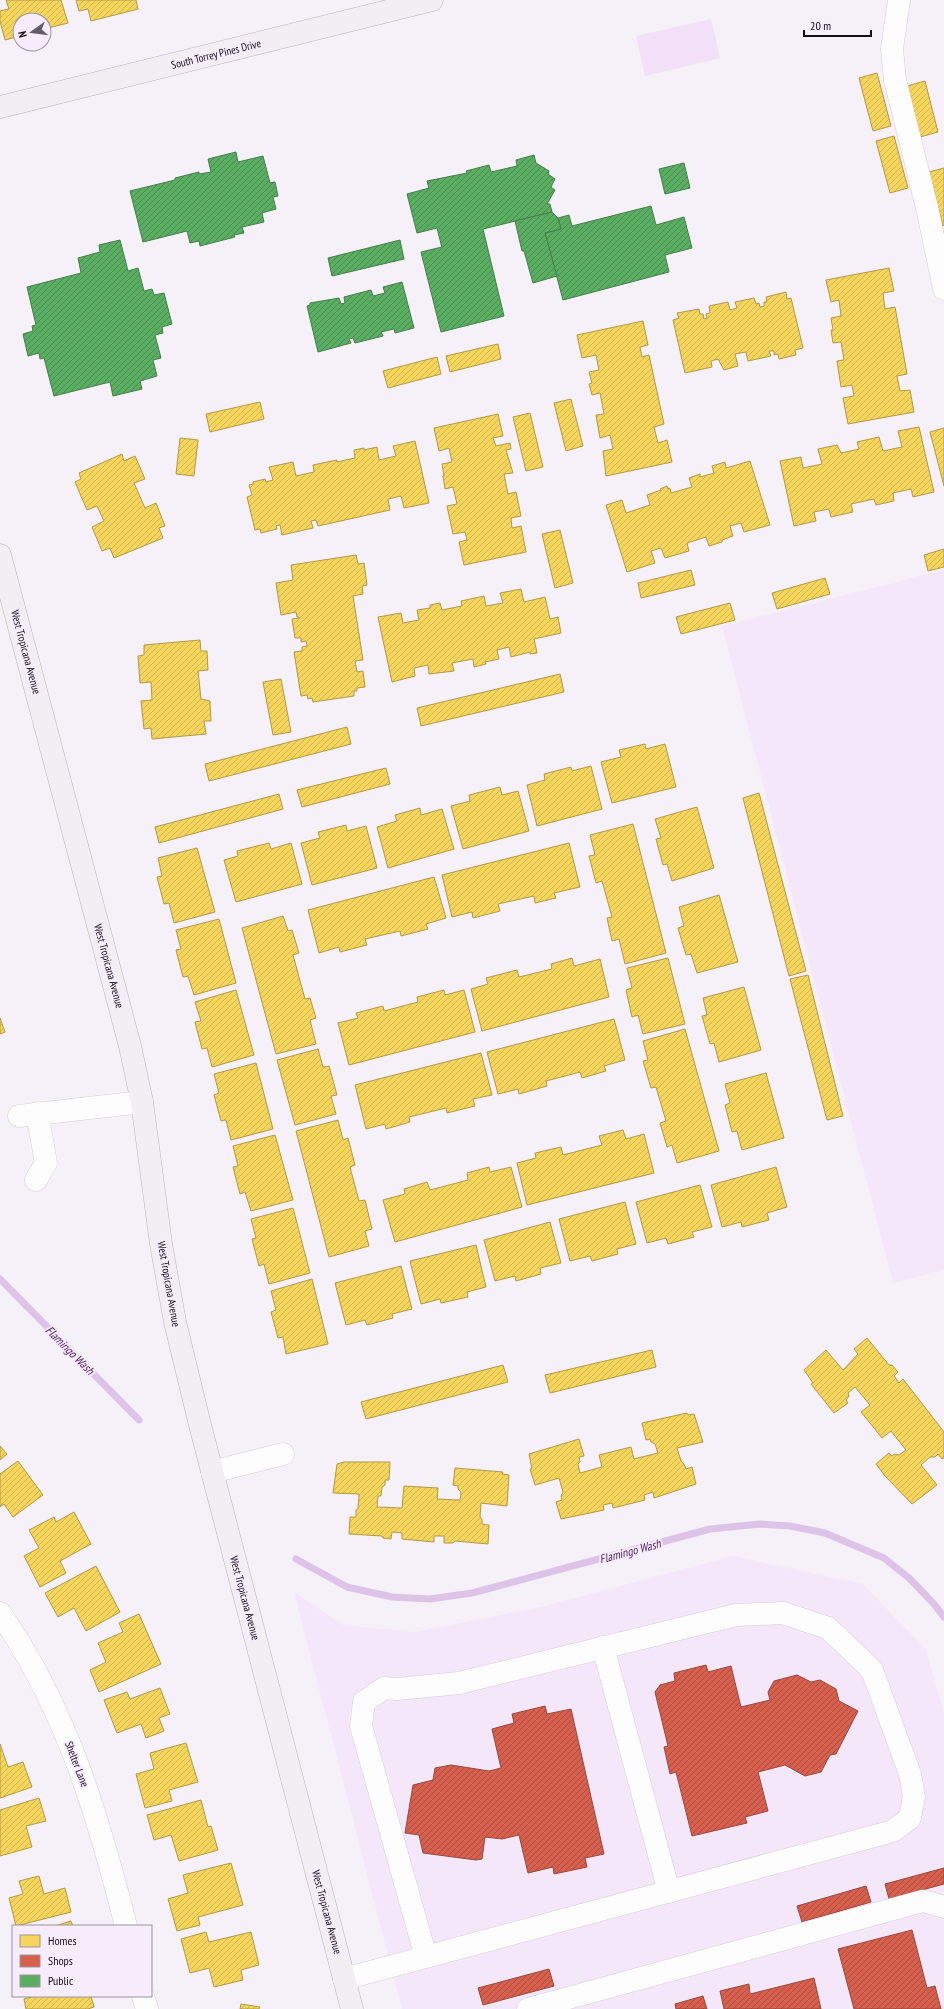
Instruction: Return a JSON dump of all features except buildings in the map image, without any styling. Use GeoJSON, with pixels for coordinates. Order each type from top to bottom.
{"type":"FeatureCollection","features":[{"type":"Feature","properties":{"kind":"main road","name":"South Torrey Pines Drive"},"geometry":{"type":"LineString","coordinates":[[0,107],[432,0]]}},
{"type":"Feature","properties":{"kind":"main road","name":"West Tropicana Avenue"},"geometry":{"type":"LineString","coordinates":[[0,555],[128,1039],[142,1102],[161,1244],[175,1322],[212,1472],[352,2009]]}},
{"type":"Feature","properties":{"kind":"street"},"geometry":{"type":"LineString","coordinates":[[898,9],[892,49],[895,80],[928,212],[944,289]]}},
{"type":"Feature","properties":{"kind":"street"},"geometry":{"type":"LineString","coordinates":[[36,1180],[46,1163],[28,1114],[142,1102]]}},
{"type":"Feature","properties":{"kind":"street"},"geometry":{"type":"LineString","coordinates":[[212,1472],[283,1454]]}},
{"type":"Feature","properties":{"kind":"street","name":"Shelter Lane"},"geometry":{"type":"LineString","coordinates":[[0,1613],[21,1643],[32,1664],[50,1699],[79,1764],[106,1846],[126,1925]]}},
{"type":"Feature","properties":{"kind":"street"},"geometry":{"type":"LineString","coordinates":[[344,1979],[669,1892],[893,1831],[910,1818],[914,1798],[910,1774],[872,1670],[828,1628],[783,1613],[736,1615],[459,1683],[398,1689],[384,1688],[364,1702],[361,1726],[426,1957]]}},
{"type":"Feature","properties":{"kind":"street"},"geometry":{"type":"LineString","coordinates":[[603,1647],[669,1892]]}},
{"type":"Feature","properties":{"kind":"street"},"geometry":{"type":"LineString","coordinates":[[528,2009],[922,1901],[944,1907]]}},
{"type":"Feature","properties":{"kind":"street"},"geometry":{"type":"LineString","coordinates":[[144,1997],[147,2009]]}},
{"type":"Feature","properties":{"kind":"shaded area"},"geometry":{"type":"Polygon","coordinates":[[[711,19],[720,58],[645,76],[636,36],[711,19]]]}},
{"type":"Feature","properties":{"kind":"shaded area"},"geometry":{"type":"Polygon","coordinates":[[[944,570],[944,1270],[893,1283],[722,626],[944,570]]]}},
{"type":"Feature","properties":{"kind":"shaded area"},"geometry":{"type":"Polygon","coordinates":[[[733,1556],[863,1584],[926,1650],[944,1713],[944,2009],[402,2009],[294,1592],[343,1625],[415,1632],[545,1606],[733,1556]]]}},
{"type":"Feature","properties":{"kind":"waterway","name":"Flamingo Wash"},"geometry":{"type":"LineString","coordinates":[[0,1279],[139,1420]]}},
{"type":"Feature","properties":{"kind":"waterway","name":"Flamingo Wash"},"geometry":{"type":"LineString","coordinates":[[296,1559],[347,1587],[392,1597],[430,1599],[472,1593],[710,1529],[760,1524],[790,1526],[825,1533],[884,1558],[909,1578],[934,1604],[944,1617]]}}]}
